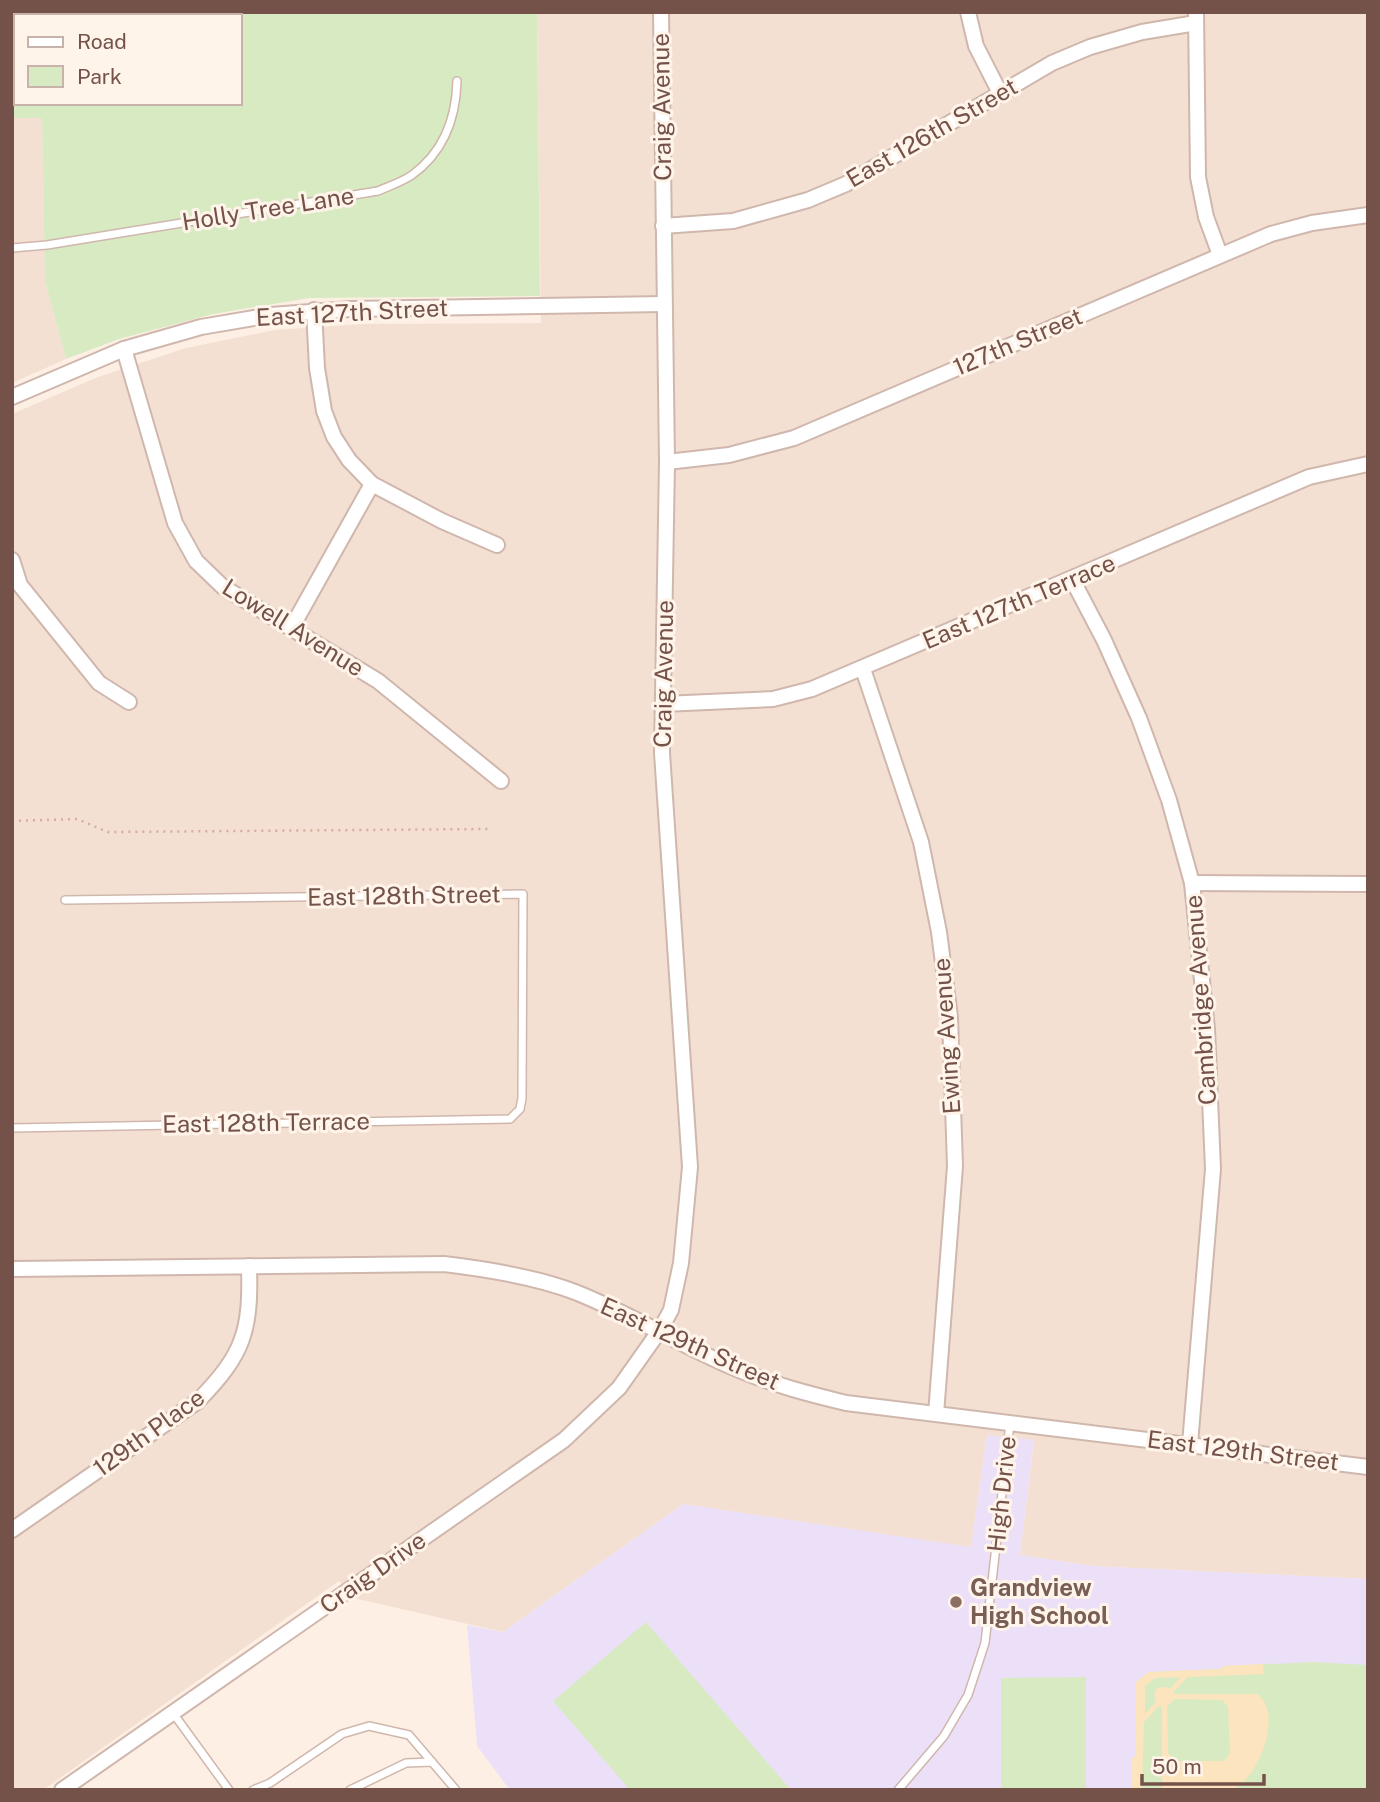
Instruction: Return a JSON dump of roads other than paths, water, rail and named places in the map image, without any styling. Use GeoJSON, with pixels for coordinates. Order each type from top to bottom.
{"type":"FeatureCollection","features":[{"type":"Feature","properties":{"kind":"street","name":"Craig Avenue"},"geometry":{"type":"LineString","coordinates":[[660,1331],[670,1310],[681,1263],[690,1167],[662,753],[667,462],[661,12]]}},
{"type":"Feature","properties":{"kind":"street"},"geometry":{"type":"LineString","coordinates":[[968,12],[976,46],[1000,93]]}},
{"type":"Feature","properties":{"kind":"street","name":"East 126th Street"},"geometry":{"type":"LineString","coordinates":[[663,226],[733,221],[808,200],[846,184],[1052,63],[1090,47],[1196,18]]}},
{"type":"Feature","properties":{"kind":"street"},"geometry":{"type":"LineString","coordinates":[[1196,18],[1198,177],[1206,217],[1220,255]]}},
{"type":"Feature","properties":{"kind":"street","name":"127th Street"},"geometry":{"type":"LineString","coordinates":[[667,462],[729,455],[794,438],[1271,234],[1312,223],[1368,215]]}},
{"type":"Feature","properties":{"kind":"street","name":"East 127th Street"},"geometry":{"type":"LineString","coordinates":[[12,397],[124,349],[201,327],[271,315],[314,310],[664,304]]}},
{"type":"Feature","properties":{"kind":"street"},"geometry":{"type":"LineString","coordinates":[[314,310],[317,368],[324,411],[334,437],[349,460],[372,484],[442,521],[497,545]]}},
{"type":"Feature","properties":{"kind":"street","name":"Lowell Avenue"},"geometry":{"type":"LineString","coordinates":[[124,349],[175,523],[196,561],[223,587],[378,681],[501,781]]}},
{"type":"Feature","properties":{"kind":"street","name":"East 127th Terrace"},"geometry":{"type":"LineString","coordinates":[[663,704],[773,699],[812,689],[1309,477],[1368,464]]}},
{"type":"Feature","properties":{"kind":"street"},"geometry":{"type":"LineString","coordinates":[[292,627],[372,484]]}},
{"type":"Feature","properties":{"kind":"street"},"geometry":{"type":"LineString","coordinates":[[12,560],[20,585],[99,683],[129,702]]}},
{"type":"Feature","properties":{"kind":"street","name":"Cambridge Avenue"},"geometry":{"type":"LineString","coordinates":[[1072,579],[1104,639],[1139,718],[1168,800],[1192,883],[1207,1030],[1213,1170],[1190,1444]]}},
{"type":"Feature","properties":{"kind":"street","name":"Ewing Avenue"},"geometry":{"type":"LineString","coordinates":[[863,669],[921,842],[940,932],[950,1017],[955,1166],[936,1414]]}},
{"type":"Feature","properties":{"kind":"street"},"geometry":{"type":"LineString","coordinates":[[1192,883],[1368,884]]}},
{"type":"Feature","properties":{"kind":"street","name":"East 129th Street"},"geometry":{"type":"LineString","coordinates":[[12,1269],[444,1264],[487,1269],[573,1291],[736,1369],[794,1391],[846,1403],[1368,1466]]}},
{"type":"Feature","properties":{"kind":"street","name":"129th Place"},"geometry":{"type":"LineString","coordinates":[[12,1530],[198,1401],[224,1375],[241,1343],[250,1307],[249,1266]]}},
{"type":"Feature","properties":{"kind":"street","name":"Craig Drive"},"geometry":{"type":"LineString","coordinates":[[62,1790],[564,1440],[619,1388],[660,1331]]}},
{"type":"Feature","properties":{"kind":"lane","name":"Holly Tree Lane"},"geometry":{"type":"LineString","coordinates":[[12,248],[47,245],[378,191],[411,176],[433,156],[448,131],[456,103],[457,80]]}},
{"type":"Feature","properties":{"kind":"lane","name":"East 128th Street"},"geometry":{"type":"LineString","coordinates":[[65,900],[523,894],[522,1098],[520,1109],[516,1112]]}},
{"type":"Feature","properties":{"kind":"lane","name":"East 128th Terrace"},"geometry":{"type":"LineString","coordinates":[[12,1128],[510,1119],[516,1112]]}},
{"type":"Feature","properties":{"kind":"lane","name":"High Drive"},"geometry":{"type":"LineString","coordinates":[[898,1790],[944,1736],[956,1716],[968,1695],[985,1643],[1010,1423]]}},
{"type":"Feature","properties":{"kind":"lane"},"geometry":{"type":"LineString","coordinates":[[172,1713],[229,1790]]}},
{"type":"Feature","properties":{"kind":"lane"},"geometry":{"type":"LineString","coordinates":[[253,1790],[270,1783],[342,1734],[369,1727],[409,1735],[456,1790]]}},
{"type":"Feature","properties":{"kind":"lane"},"geometry":{"type":"LineString","coordinates":[[350,1790],[406,1763],[432,1762]]}},
{"type":"Feature","properties":{"kind":"place","name":"Grandview High School"},"geometry":{"type":"Point","coordinates":[956,1602]}}]}
